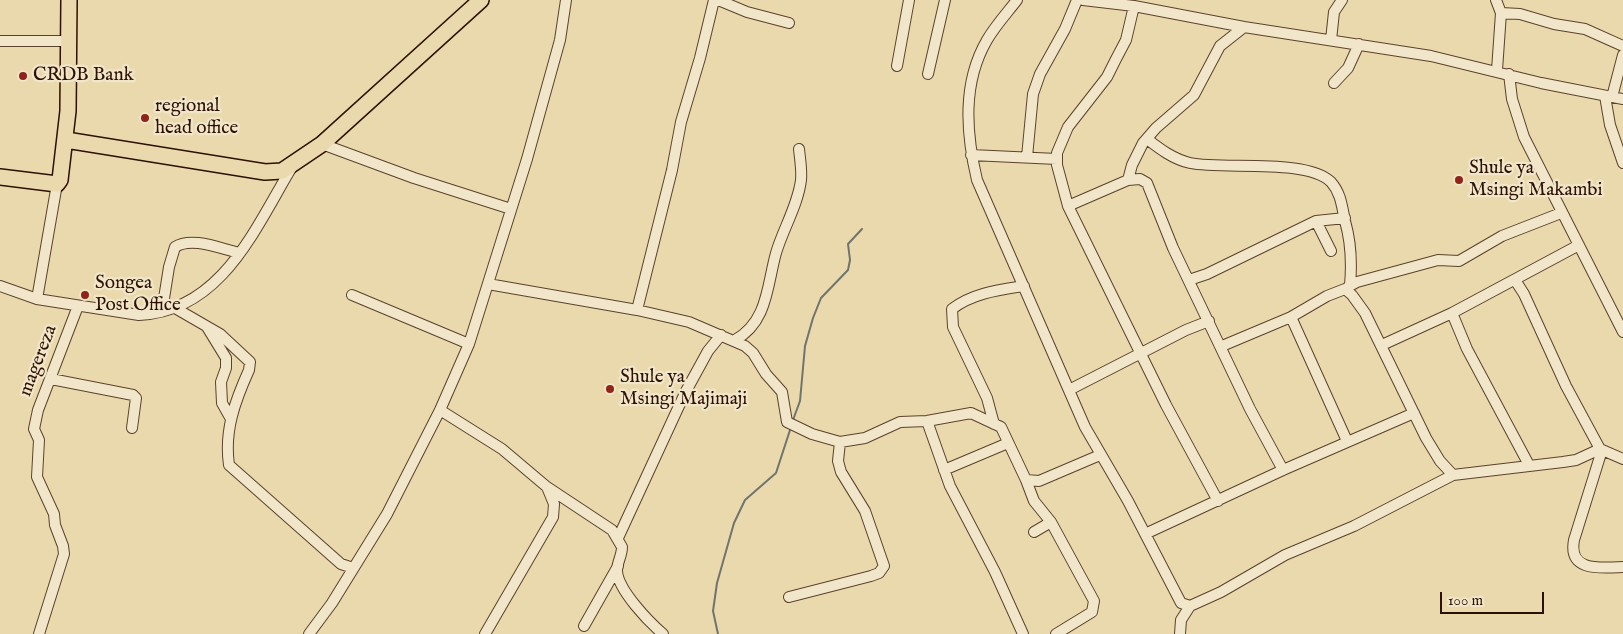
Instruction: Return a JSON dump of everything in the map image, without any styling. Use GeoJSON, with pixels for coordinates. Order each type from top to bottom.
{"type":"FeatureCollection","features":[{"type":"Feature","properties":{"kind":"highway"},"geometry":{"type":"LineString","coordinates":[[0,177],[58,184],[62,175],[66,140],[69,0]]}},
{"type":"Feature","properties":{"kind":"highway"},"geometry":{"type":"LineString","coordinates":[[66,140],[265,172],[282,170],[322,144],[481,0]]}},
{"type":"Feature","properties":{"kind":"street"},"geometry":{"type":"LineString","coordinates":[[310,634],[387,514],[440,410],[469,344],[511,209],[560,40],[566,0]]}},
{"type":"Feature","properties":{"kind":"street"},"geometry":{"type":"LineString","coordinates":[[637,310],[672,170],[681,122],[716,0],[747,12],[789,23]]}},
{"type":"Feature","properties":{"kind":"street"},"geometry":{"type":"LineString","coordinates":[[898,66],[909,0]]}},
{"type":"Feature","properties":{"kind":"street"},"geometry":{"type":"LineString","coordinates":[[928,74],[945,0]]}},
{"type":"Feature","properties":{"kind":"street"},"geometry":{"type":"LineString","coordinates":[[1017,0],[986,41],[970,81],[968,104],[971,155],[977,180],[1100,455],[1145,534],[1181,603],[1190,606]]}},
{"type":"Feature","properties":{"kind":"street"},"geometry":{"type":"LineString","coordinates":[[1027,157],[1033,94],[1040,74],[1065,29],[1077,0]]}},
{"type":"Feature","properties":{"kind":"street"},"geometry":{"type":"LineString","coordinates":[[1083,0],[1113,2],[1244,27],[1431,56],[1623,99]]}},
{"type":"Feature","properties":{"kind":"street"},"geometry":{"type":"LineString","coordinates":[[1331,40],[1334,12],[1342,0]]}},
{"type":"Feature","properties":{"kind":"street"},"geometry":{"type":"LineString","coordinates":[[1496,0],[1501,13],[1497,70]]}},
{"type":"Feature","properties":{"kind":"street"},"geometry":{"type":"LineString","coordinates":[[1134,6],[1126,40],[1107,77],[1068,128],[1056,160],[1060,183],[1068,206],[1166,405],[1218,501]]}},
{"type":"Feature","properties":{"kind":"street"},"geometry":{"type":"LineString","coordinates":[[1501,13],[1520,14],[1560,26],[1584,29],[1623,46]]}},
{"type":"Feature","properties":{"kind":"street"},"geometry":{"type":"LineString","coordinates":[[1128,180],[1137,154],[1147,139],[1194,95],[1220,46],[1244,27]]}},
{"type":"Feature","properties":{"kind":"street"},"geometry":{"type":"LineString","coordinates":[[0,40],[69,41]]}},
{"type":"Feature","properties":{"kind":"street"},"geometry":{"type":"LineString","coordinates":[[1334,83],[1348,68],[1359,44]]}},
{"type":"Feature","properties":{"kind":"street"},"geometry":{"type":"LineString","coordinates":[[1623,55],[1609,96],[1610,125],[1623,163]]}},
{"type":"Feature","properties":{"kind":"street"},"geometry":{"type":"LineString","coordinates":[[1509,74],[1512,99],[1524,137],[1606,302],[1620,316],[1623,332]]}},
{"type":"Feature","properties":{"kind":"street"},"geometry":{"type":"LineString","coordinates":[[1147,139],[1169,155],[1189,162],[1213,166],[1268,165],[1324,176],[1338,192],[1345,218],[1351,255],[1348,287],[1360,304],[1382,345],[1414,413],[1440,461],[1453,475]]}},
{"type":"Feature","properties":{"kind":"street"},"geometry":{"type":"LineString","coordinates":[[322,144],[414,178],[511,209]]}},
{"type":"Feature","properties":{"kind":"street"},"geometry":{"type":"LineString","coordinates":[[735,340],[751,328],[766,302],[776,254],[796,200],[801,179],[799,149]]}},
{"type":"Feature","properties":{"kind":"street"},"geometry":{"type":"LineString","coordinates":[[971,155],[1056,160]]}},
{"type":"Feature","properties":{"kind":"street"},"geometry":{"type":"LineString","coordinates":[[0,286],[37,299],[139,315],[152,315],[174,308],[211,287],[240,253],[296,162]]}},
{"type":"Feature","properties":{"kind":"street"},"geometry":{"type":"LineString","coordinates":[[1068,206],[1128,180],[1140,179],[1148,183],[1163,226],[1222,346],[1250,409],[1283,470]]}},
{"type":"Feature","properties":{"kind":"street"},"geometry":{"type":"LineString","coordinates":[[37,299],[58,184]]}},
{"type":"Feature","properties":{"kind":"street"},"geometry":{"type":"LineString","coordinates":[[1222,346],[1291,317],[1326,296],[1348,287],[1438,260],[1459,260],[1495,239],[1561,213]]}},
{"type":"Feature","properties":{"kind":"street"},"geometry":{"type":"LineString","coordinates":[[1189,280],[1207,274],[1316,221],[1345,218]]}},
{"type":"Feature","properties":{"kind":"street"},"geometry":{"type":"LineString","coordinates":[[1316,221],[1331,251]]}},
{"type":"Feature","properties":{"kind":"street"},"geometry":{"type":"LineString","coordinates":[[162,311],[169,267],[175,247],[183,242],[189,242],[240,253]]}},
{"type":"Feature","properties":{"kind":"street"},"geometry":{"type":"LineString","coordinates":[[1382,345],[1452,313],[1579,245]]}},
{"type":"Feature","properties":{"kind":"street"},"geometry":{"type":"LineString","coordinates":[[1515,280],[1524,294],[1566,386],[1601,449],[1623,459]]}},
{"type":"Feature","properties":{"kind":"street"},"geometry":{"type":"LineString","coordinates":[[488,284],[637,310],[689,322],[735,340],[753,353],[766,374],[782,392],[791,425],[840,442],[865,438],[900,422],[928,421],[971,413],[987,398]]}},
{"type":"Feature","properties":{"kind":"street"},"geometry":{"type":"LineString","coordinates":[[994,424],[987,398],[953,327],[952,309],[963,301],[976,296],[1024,286]]}},
{"type":"Feature","properties":{"kind":"street"},"geometry":{"type":"LineString","coordinates":[[352,295],[469,344]]}},
{"type":"Feature","properties":{"kind":"street","name":"magereza"},"geometry":{"type":"LineString","coordinates":[[39,634],[64,554],[55,525],[54,514],[37,476],[39,440],[34,429],[38,410],[78,306]]}},
{"type":"Feature","properties":{"kind":"street"},"geometry":{"type":"LineString","coordinates":[[174,308],[220,334],[250,362],[249,370],[231,419],[227,448],[230,465],[341,564],[353,568]]}},
{"type":"Feature","properties":{"kind":"street"},"geometry":{"type":"LineString","coordinates":[[1452,313],[1467,349],[1529,465]]}},
{"type":"Feature","properties":{"kind":"street"},"geometry":{"type":"LineString","coordinates":[[1291,317],[1347,441]]}},
{"type":"Feature","properties":{"kind":"street"},"geometry":{"type":"LineString","coordinates":[[1070,390],[1209,320]]}},
{"type":"Feature","properties":{"kind":"street"},"geometry":{"type":"LineString","coordinates":[[206,326],[226,358],[226,368],[221,382],[222,403],[231,419]]}},
{"type":"Feature","properties":{"kind":"street"},"geometry":{"type":"LineString","coordinates":[[618,538],[685,393],[708,351],[721,335]]}},
{"type":"Feature","properties":{"kind":"street"},"geometry":{"type":"LineString","coordinates":[[51,378],[133,395],[136,398],[132,428]]}},
{"type":"Feature","properties":{"kind":"street"},"geometry":{"type":"LineString","coordinates":[[440,410],[502,449],[547,487],[612,530],[618,538],[622,554],[618,565],[584,626]]}},
{"type":"Feature","properties":{"kind":"street"},"geometry":{"type":"LineString","coordinates":[[971,413],[1001,427],[1026,480],[1034,502],[1051,522],[1091,593],[1095,605],[1092,612],[1056,634]]}},
{"type":"Feature","properties":{"kind":"street"},"geometry":{"type":"LineString","coordinates":[[1145,534],[1347,441],[1414,413]]}},
{"type":"Feature","properties":{"kind":"street"},"geometry":{"type":"LineString","coordinates":[[928,421],[944,470],[1023,634]]}},
{"type":"Feature","properties":{"kind":"street"},"geometry":{"type":"LineString","coordinates":[[790,597],[871,576],[879,573],[884,566],[865,512],[849,488],[839,467],[840,442]]}},
{"type":"Feature","properties":{"kind":"street"},"geometry":{"type":"LineString","coordinates":[[944,470],[1008,443]]}},
{"type":"Feature","properties":{"kind":"street"},"geometry":{"type":"LineString","coordinates":[[1180,634],[1181,620],[1190,606],[1221,592],[1285,555],[1361,522],[1453,475],[1576,460],[1601,449]]}},
{"type":"Feature","properties":{"kind":"street"},"geometry":{"type":"LineString","coordinates":[[1601,449],[1574,540],[1573,554],[1579,563],[1597,567],[1623,568]]}},
{"type":"Feature","properties":{"kind":"street"},"geometry":{"type":"LineString","coordinates":[[1026,480],[1039,482],[1100,455]]}},
{"type":"Feature","properties":{"kind":"street"},"geometry":{"type":"LineString","coordinates":[[1034,502],[1039,482]]}},
{"type":"Feature","properties":{"kind":"street"},"geometry":{"type":"LineString","coordinates":[[485,634],[553,517],[554,504],[547,487]]}},
{"type":"Feature","properties":{"kind":"street"},"geometry":{"type":"LineString","coordinates":[[1034,532],[1051,522]]}},
{"type":"Feature","properties":{"kind":"street"},"geometry":{"type":"LineString","coordinates":[[618,565],[619,581],[623,588],[663,634]]}},
{"type":"Feature","properties":{"kind":"waterway"},"geometry":{"type":"LineString","coordinates":[[793,420],[800,401],[805,346],[813,318],[821,298],[848,270],[850,260],[848,244],[862,229]]}},
{"type":"Feature","properties":{"kind":"waterway"},"geometry":{"type":"LineString","coordinates":[[718,634],[713,611],[717,583],[734,523],[745,500],[776,473],[791,427]]}},
{"type":"Feature","properties":{"kind":"place","name":"CRDB Bank"},"geometry":{"type":"Point","coordinates":[23,76]}},
{"type":"Feature","properties":{"kind":"place","name":"regional head office"},"geometry":{"type":"Point","coordinates":[145,118]}},
{"type":"Feature","properties":{"kind":"place","name":"Shule ya Msingi Makambi"},"geometry":{"type":"Point","coordinates":[1459,180]}},
{"type":"Feature","properties":{"kind":"place","name":"Songea Post Office"},"geometry":{"type":"Point","coordinates":[85,295]}},
{"type":"Feature","properties":{"kind":"place","name":"Shule ya Msingi Majimaji"},"geometry":{"type":"Point","coordinates":[610,389]}}]}
